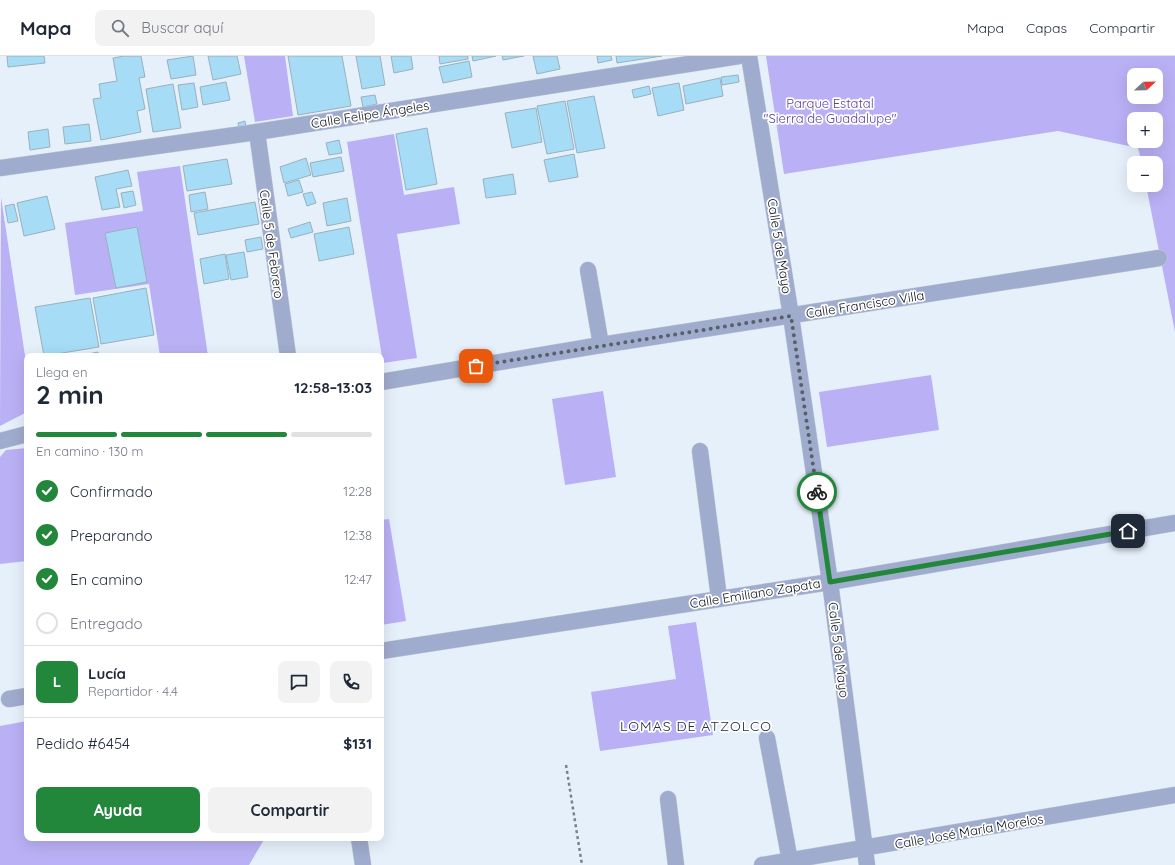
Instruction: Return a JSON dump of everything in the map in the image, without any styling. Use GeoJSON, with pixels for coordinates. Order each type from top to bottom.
{"type":"FeatureCollection","features":[{"type":"Feature","properties":{"kind":"street","name":"Calle Felipe Ángeles"},"geometry":{"type":"LineString","coordinates":[[0,168],[257,132],[739,56]]}},
{"type":"Feature","properties":{"kind":"street","name":"Calle 5 de Mayo"},"geometry":{"type":"LineString","coordinates":[[749,56],[791,316],[830,582],[867,865]]}},
{"type":"Feature","properties":{"kind":"street","name":"Calle 5 de Febrero"},"geometry":{"type":"LineString","coordinates":[[257,132],[288,353]]}},
{"type":"Feature","properties":{"kind":"street","name":"Calle Francisco Villa"},"geometry":{"type":"LineString","coordinates":[[384,381],[601,345],[1159,258]]}},
{"type":"Feature","properties":{"kind":"street"},"geometry":{"type":"LineString","coordinates":[[588,270],[601,345]]}},
{"type":"Feature","properties":{"kind":"street"},"geometry":{"type":"LineString","coordinates":[[0,441],[24,435]]}},
{"type":"Feature","properties":{"kind":"street"},"geometry":{"type":"LineString","coordinates":[[700,451],[719,598]]}},
{"type":"Feature","properties":{"kind":"street","name":"Calle Emiliano Zapata"},"geometry":{"type":"LineString","coordinates":[[384,651],[830,582],[1175,523]]}},
{"type":"Feature","properties":{"kind":"street"},"geometry":{"type":"LineString","coordinates":[[9,699],[24,696]]}},
{"type":"Feature","properties":{"kind":"street"},"geometry":{"type":"LineString","coordinates":[[767,738],[790,861]]}},
{"type":"Feature","properties":{"kind":"street","name":"Calle José María Morelos"},"geometry":{"type":"LineString","coordinates":[[762,865],[865,849],[1175,795]]}},
{"type":"Feature","properties":{"kind":"street"},"geometry":{"type":"LineString","coordinates":[[668,799],[676,865]]}},
{"type":"Feature","properties":{"kind":"street"},"geometry":{"type":"LineString","coordinates":[[359,841],[362,865]]}},
{"type":"Feature","properties":{"kind":"path"},"geometry":{"type":"LineString","coordinates":[[566,765],[582,865]]}},
{"type":"Feature","properties":{"kind":"green space"},"geometry":{"type":"Polygon","coordinates":[[[244,56],[285,56],[293,116],[255,122],[244,56]]]}},
{"type":"Feature","properties":{"kind":"green space","name":"Parque Estatal \"Sierra de Guadalupe\""},"geometry":{"type":"Polygon","coordinates":[[[766,56],[1175,56],[1175,332],[1147,192],[1163,192],[1163,156],[1140,156],[1138,148],[1163,148],[1163,112],[1127,112],[1127,146],[1058,131],[784,174],[766,56]]]}},
{"type":"Feature","properties":{"kind":"green space"},"geometry":{"type":"Polygon","coordinates":[[[394,134],[404,195],[454,187],[460,224],[397,234],[417,358],[384,363],[384,353],[381,353],[347,142],[394,134]]]}},
{"type":"Feature","properties":{"kind":"green space"},"geometry":{"type":"Polygon","coordinates":[[[180,166],[208,353],[160,353],[149,284],[75,295],[65,223],[143,211],[137,172],[180,166]]]}},
{"type":"Feature","properties":{"kind":"green space"},"geometry":{"type":"Polygon","coordinates":[[[1,197],[25,353],[24,414],[0,426],[1,197]]]}},
{"type":"Feature","properties":{"kind":"green space"},"geometry":{"type":"Polygon","coordinates":[[[931,375],[939,430],[827,447],[819,392],[931,375]]]}},
{"type":"Feature","properties":{"kind":"green space"},"geometry":{"type":"Polygon","coordinates":[[[603,391],[616,477],[565,485],[552,399],[603,391]]]}},
{"type":"Feature","properties":{"kind":"green space"},"geometry":{"type":"Polygon","coordinates":[[[24,448],[24,561],[0,564],[0,457],[6,450],[24,448]]]}},
{"type":"Feature","properties":{"kind":"green space"},"geometry":{"type":"Polygon","coordinates":[[[389,519],[406,621],[384,625],[384,520],[389,519]]]}},
{"type":"Feature","properties":{"kind":"green space"},"geometry":{"type":"Polygon","coordinates":[[[696,622],[713,735],[600,751],[591,692],[676,679],[668,626],[696,622]]]}},
{"type":"Feature","properties":{"kind":"green space"},"geometry":{"type":"Polygon","coordinates":[[[24,722],[24,841],[263,841],[249,865],[0,865],[0,726],[24,722]]]}},
{"type":"Feature","properties":{"kind":"building"},"geometry":{"type":"Polygon","coordinates":[[[7,56],[44,56],[45,63],[8,67],[7,56]]]}},
{"type":"Feature","properties":{"kind":"building"},"geometry":{"type":"Polygon","coordinates":[[[124,56],[141,56],[145,77],[139,78],[145,109],[137,111],[141,132],[101,140],[93,99],[101,98],[99,84],[117,81],[113,58],[124,56]]]}},
{"type":"Feature","properties":{"kind":"building"},"geometry":{"type":"Polygon","coordinates":[[[193,56],[196,75],[171,79],[167,60],[193,56]]]}},
{"type":"Feature","properties":{"kind":"building"},"geometry":{"type":"Polygon","coordinates":[[[208,56],[237,56],[241,74],[213,80],[208,56]]]}},
{"type":"Feature","properties":{"kind":"building"},"geometry":{"type":"Polygon","coordinates":[[[288,56],[342,56],[351,106],[298,115],[288,56]]]}},
{"type":"Feature","properties":{"kind":"building"},"geometry":{"type":"Polygon","coordinates":[[[356,56],[380,56],[385,85],[362,89],[356,56]]]}},
{"type":"Feature","properties":{"kind":"building"},"geometry":{"type":"Polygon","coordinates":[[[391,56],[411,56],[413,69],[394,73],[391,56]]]}},
{"type":"Feature","properties":{"kind":"building"},"geometry":{"type":"Polygon","coordinates":[[[439,56],[468,56],[468,59],[440,64],[439,56]]]}},
{"type":"Feature","properties":{"kind":"building"},"geometry":{"type":"Polygon","coordinates":[[[472,56],[496,56],[473,61],[472,56]]]}},
{"type":"Feature","properties":{"kind":"building"},"geometry":{"type":"Polygon","coordinates":[[[502,56],[524,56],[503,60],[502,56]]]}},
{"type":"Feature","properties":{"kind":"building"},"geometry":{"type":"Polygon","coordinates":[[[533,56],[557,56],[560,69],[537,74],[533,56]]]}},
{"type":"Feature","properties":{"kind":"building"},"geometry":{"type":"Polygon","coordinates":[[[597,56],[611,56],[612,60],[598,63],[597,56]]]}},
{"type":"Feature","properties":{"kind":"building"},"geometry":{"type":"Polygon","coordinates":[[[616,56],[662,56],[617,63],[616,56]]]}},
{"type":"Feature","properties":{"kind":"building"},"geometry":{"type":"Polygon","coordinates":[[[469,61],[472,77],[443,83],[439,67],[469,61]]]}},
{"type":"Feature","properties":{"kind":"building"},"geometry":{"type":"Polygon","coordinates":[[[738,75],[739,82],[722,85],[721,77],[738,75]]]}},
{"type":"Feature","properties":{"kind":"building"},"geometry":{"type":"Polygon","coordinates":[[[720,78],[723,96],[686,104],[683,86],[720,78]]]}},
{"type":"Feature","properties":{"kind":"building"},"geometry":{"type":"Polygon","coordinates":[[[226,82],[230,100],[203,105],[200,87],[226,82]]]}},
{"type":"Feature","properties":{"kind":"building"},"geometry":{"type":"Polygon","coordinates":[[[194,83],[198,107],[182,110],[178,85],[194,83]]]}},
{"type":"Feature","properties":{"kind":"building"},"geometry":{"type":"Polygon","coordinates":[[[679,83],[684,110],[658,116],[652,88],[679,83]]]}},
{"type":"Feature","properties":{"kind":"building"},"geometry":{"type":"Polygon","coordinates":[[[173,84],[181,128],[153,132],[146,89],[173,84]]]}},
{"type":"Feature","properties":{"kind":"building"},"geometry":{"type":"Polygon","coordinates":[[[649,86],[651,94],[634,98],[632,90],[649,86]]]}},
{"type":"Feature","properties":{"kind":"building"},"geometry":{"type":"Polygon","coordinates":[[[375,95],[377,104],[363,107],[361,97],[375,95]]]}},
{"type":"Feature","properties":{"kind":"building"},"geometry":{"type":"Polygon","coordinates":[[[594,96],[605,148],[577,153],[567,101],[594,96]]]}},
{"type":"Feature","properties":{"kind":"building"},"geometry":{"type":"Polygon","coordinates":[[[565,101],[574,149],[547,154],[537,106],[565,101]]]}},
{"type":"Feature","properties":{"kind":"building"},"geometry":{"type":"Polygon","coordinates":[[[536,108],[542,142],[512,148],[505,113],[536,108]]]}},
{"type":"Feature","properties":{"kind":"building"},"geometry":{"type":"Polygon","coordinates":[[[245,121],[246,128],[239,129],[238,123],[245,121]]]}},
{"type":"Feature","properties":{"kind":"building"},"geometry":{"type":"Polygon","coordinates":[[[89,124],[91,141],[65,144],[63,127],[89,124]]]}},
{"type":"Feature","properties":{"kind":"building"},"geometry":{"type":"Polygon","coordinates":[[[427,128],[437,184],[406,190],[396,134],[427,128]]]}},
{"type":"Feature","properties":{"kind":"building"},"geometry":{"type":"Polygon","coordinates":[[[48,129],[50,147],[30,150],[28,132],[48,129]]]}},
{"type":"Feature","properties":{"kind":"building"},"geometry":{"type":"Polygon","coordinates":[[[339,140],[342,153],[329,155],[326,143],[339,140]]]}},
{"type":"Feature","properties":{"kind":"building"},"geometry":{"type":"Polygon","coordinates":[[[574,154],[578,177],[549,182],[544,160],[574,154]]]}},
{"type":"Feature","properties":{"kind":"building"},"geometry":{"type":"Polygon","coordinates":[[[341,157],[344,171],[313,177],[310,163],[341,157]]]}},
{"type":"Feature","properties":{"kind":"building"},"geometry":{"type":"Polygon","coordinates":[[[306,158],[311,175],[284,183],[280,167],[306,158]]]}},
{"type":"Feature","properties":{"kind":"building"},"geometry":{"type":"Polygon","coordinates":[[[227,159],[232,184],[187,191],[183,166],[227,159]]]}},
{"type":"Feature","properties":{"kind":"building"},"geometry":{"type":"Polygon","coordinates":[[[128,170],[132,186],[116,189],[120,207],[102,210],[95,177],[128,170]]]}},
{"type":"Feature","properties":{"kind":"building"},"geometry":{"type":"Polygon","coordinates":[[[513,174],[516,194],[486,198],[483,179],[513,174]]]}},
{"type":"Feature","properties":{"kind":"building"},"geometry":{"type":"Polygon","coordinates":[[[299,180],[303,192],[288,196],[285,184],[299,180]]]}},
{"type":"Feature","properties":{"kind":"building"},"geometry":{"type":"Polygon","coordinates":[[[133,191],[136,205],[124,208],[121,193],[133,191]]]}},
{"type":"Feature","properties":{"kind":"building"},"geometry":{"type":"Polygon","coordinates":[[[205,192],[208,209],[191,212],[189,195],[205,192]]]}},
{"type":"Feature","properties":{"kind":"building"},"geometry":{"type":"Polygon","coordinates":[[[312,192],[316,203],[307,206],[303,194],[312,192]]]}},
{"type":"Feature","properties":{"kind":"building"},"geometry":{"type":"Polygon","coordinates":[[[47,196],[55,229],[24,236],[17,203],[47,196]]]}},
{"type":"Feature","properties":{"kind":"building"},"geometry":{"type":"Polygon","coordinates":[[[347,198],[351,221],[327,226],[323,203],[347,198]]]}},
{"type":"Feature","properties":{"kind":"building"},"geometry":{"type":"Polygon","coordinates":[[[255,202],[259,224],[198,235],[194,213],[255,202]]]}},
{"type":"Feature","properties":{"kind":"building"},"geometry":{"type":"Polygon","coordinates":[[[14,204],[18,221],[8,223],[5,206],[14,204]]]}},
{"type":"Feature","properties":{"kind":"building"},"geometry":{"type":"Polygon","coordinates":[[[310,222],[313,232],[291,238],[288,229],[310,222]]]}},
{"type":"Feature","properties":{"kind":"building"},"geometry":{"type":"Polygon","coordinates":[[[137,227],[147,282],[116,288],[105,233],[137,227]]]}},
{"type":"Feature","properties":{"kind":"building"},"geometry":{"type":"Polygon","coordinates":[[[349,227],[354,254],[319,261],[314,234],[349,227]]]}},
{"type":"Feature","properties":{"kind":"building"},"geometry":{"type":"Polygon","coordinates":[[[261,237],[263,249],[247,252],[245,240],[261,237]]]}},
{"type":"Feature","properties":{"kind":"building"},"geometry":{"type":"Polygon","coordinates":[[[244,252],[248,277],[231,280],[226,255],[244,252]]]}},
{"type":"Feature","properties":{"kind":"building"},"geometry":{"type":"Polygon","coordinates":[[[225,254],[229,279],[204,284],[200,259],[225,254]]]}},
{"type":"Feature","properties":{"kind":"building"},"geometry":{"type":"Polygon","coordinates":[[[146,288],[154,335],[101,344],[93,298],[146,288]]]}},
{"type":"Feature","properties":{"kind":"building"},"geometry":{"type":"Polygon","coordinates":[[[90,298],[99,347],[62,353],[43,353],[35,307],[90,298]]]}},
{"type":"Feature","properties":{"kind":"way so far"},"geometry":{"type":"LineString","coordinates":[[476,366],[791,316],[817,492]]}},
{"type":"Feature","properties":{"kind":"district","name":"LOMAS DE ATZOLCO"},"geometry":{"type":"Point","coordinates":[696,726]}},
{"type":"Feature","properties":{"kind":"route"},"geometry":{"type":"LineString","coordinates":[[817,492],[830,582],[1128,531]]}}]}
